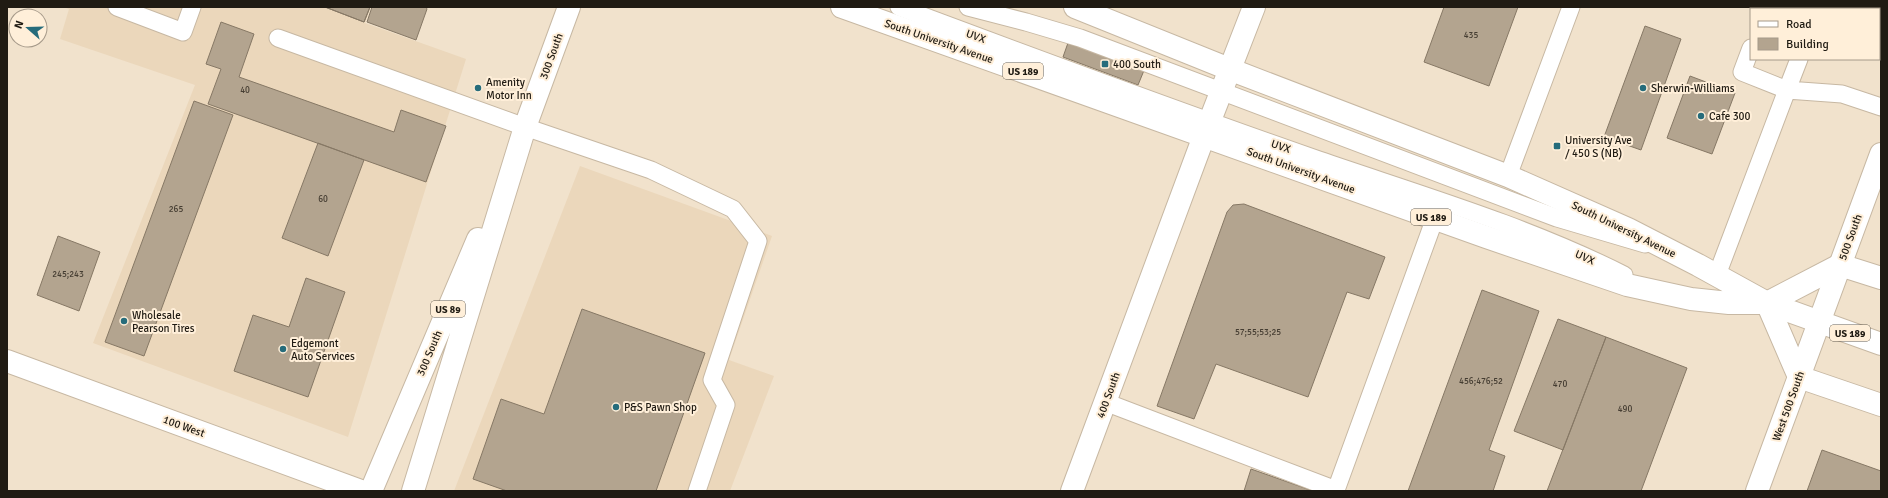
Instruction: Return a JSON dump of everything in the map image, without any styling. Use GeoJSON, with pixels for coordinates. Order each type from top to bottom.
{"type":"FeatureCollection","features":[{"type":"Feature","properties":{"kind":"main road","name":"300 South"},"geometry":{"type":"LineString","coordinates":[[370,491],[525,127],[569,7]]}},
{"type":"Feature","properties":{"kind":"main road","name":"South University Avenue"},"geometry":{"type":"LineString","coordinates":[[842,7],[1207,129],[1435,218],[1627,285],[1659,293],[1729,302],[1767,303]]}},
{"type":"Feature","properties":{"kind":"main road","name":"South University Avenue"},"geometry":{"type":"LineString","coordinates":[[1075,7],[1230,69],[1508,176],[1568,202],[1670,251],[1767,303],[1881,344]]}},
{"type":"Feature","properties":{"kind":"main road","name":"400 South"},"geometry":{"type":"LineString","coordinates":[[1072,491],[1254,7]]}},
{"type":"Feature","properties":{"kind":"main road","name":"300 South"},"geometry":{"type":"LineString","coordinates":[[413,491],[525,127]]}},
{"type":"Feature","properties":{"kind":"main road","name":"500 South"},"geometry":{"type":"LineString","coordinates":[[1820,321],[1881,154]]}},
{"type":"Feature","properties":{"kind":"main road"},"geometry":{"type":"LineString","coordinates":[[1881,278],[1840,265],[1767,303],[1799,376],[1881,405]]}},
{"type":"Feature","properties":{"kind":"main road","name":"West 500 South"},"geometry":{"type":"LineString","coordinates":[[1756,491],[1820,321]]}},
{"type":"Feature","properties":{"kind":"main road","name":"100 West"},"geometry":{"type":"LineString","coordinates":[[7,361],[361,491]]}},
{"type":"Feature","properties":{"kind":"lane"},"geometry":{"type":"LineString","coordinates":[[117,7],[183,32],[192,7]]}},
{"type":"Feature","properties":{"kind":"lane","name":"UVX"},"geometry":{"type":"LineString","coordinates":[[898,7],[1207,129],[1511,227],[1581,255],[1659,293]]}},
{"type":"Feature","properties":{"kind":"lane"},"geometry":{"type":"LineString","coordinates":[[968,7],[1053,29],[1557,218],[1598,232],[1670,251]]}},
{"type":"Feature","properties":{"kind":"lane"},"geometry":{"type":"LineString","coordinates":[[1508,176],[1571,7]]}},
{"type":"Feature","properties":{"kind":"lane"},"geometry":{"type":"LineString","coordinates":[[278,38],[525,127],[651,170],[733,209],[758,241],[712,380],[726,405],[697,491]]}},
{"type":"Feature","properties":{"kind":"lane"},"geometry":{"type":"LineString","coordinates":[[1750,51],[1742,72],[1787,90],[1842,94],[1881,108]]}},
{"type":"Feature","properties":{"kind":"lane"},"geometry":{"type":"LineString","coordinates":[[1717,275],[1799,60]]}},
{"type":"Feature","properties":{"kind":"lane"},"geometry":{"type":"LineString","coordinates":[[1105,402],[1336,490],[1435,218]]}},
{"type":"Feature","properties":{"kind":"shaded area"},"geometry":{"type":"Polygon","coordinates":[[[63,7],[371,7],[365,23],[466,59],[348,437],[93,343],[195,85],[60,39],[69,9],[63,7]]]}},
{"type":"Feature","properties":{"kind":"shaded area"},"geometry":{"type":"Polygon","coordinates":[[[580,166],[772,236],[729,360],[774,376],[730,491],[454,491],[580,166]]]}},
{"type":"Feature","properties":{"kind":"building"},"geometry":{"type":"Polygon","coordinates":[[[325,7],[370,7],[364,22],[325,7]]]}},
{"type":"Feature","properties":{"kind":"building"},"geometry":{"type":"Polygon","coordinates":[[[325,7],[370,7],[364,22],[325,7]]]}},
{"type":"Feature","properties":{"kind":"building"},"geometry":{"type":"Polygon","coordinates":[[[372,7],[426,7],[427,9],[416,40],[367,22],[372,7]]]}},
{"type":"Feature","properties":{"kind":"building"},"geometry":{"type":"Polygon","coordinates":[[[1444,7],[1518,7],[1489,86],[1424,62],[1444,7]]]}},
{"type":"Feature","properties":{"kind":"building"},"geometry":{"type":"Polygon","coordinates":[[[221,22],[254,34],[239,77],[394,132],[401,110],[446,126],[426,182],[208,104],[221,69],[206,64],[221,22]]]}},
{"type":"Feature","properties":{"kind":"building","name":"Sherwin-Williams"},"geometry":{"type":"Polygon","coordinates":[[[1645,26],[1681,39],[1641,150],[1604,137],[1645,26]]]}},
{"type":"Feature","properties":{"kind":"building"},"geometry":{"type":"Polygon","coordinates":[[[1069,40],[1145,68],[1138,85],[1063,57],[1069,40]]]}},
{"type":"Feature","properties":{"kind":"building","name":"Cafe 300"},"geometry":{"type":"Polygon","coordinates":[[[1690,76],[1735,93],[1712,154],[1667,138],[1690,76]]]}},
{"type":"Feature","properties":{"kind":"building"},"geometry":{"type":"Polygon","coordinates":[[[194,101],[233,115],[144,356],[105,342],[194,101]]]}},
{"type":"Feature","properties":{"kind":"building"},"geometry":{"type":"Polygon","coordinates":[[[318,143],[364,160],[328,256],[282,238],[318,143]]]}},
{"type":"Feature","properties":{"kind":"building"},"geometry":{"type":"Polygon","coordinates":[[[1244,204],[1385,257],[1369,299],[1347,292],[1308,397],[1216,364],[1194,419],[1157,406],[1227,212],[1233,205],[1244,204]]]}},
{"type":"Feature","properties":{"kind":"building"},"geometry":{"type":"Polygon","coordinates":[[[58,236],[100,252],[79,311],[37,295],[58,236]]]}},
{"type":"Feature","properties":{"kind":"building","name":"Edgemont Auto Services"},"geometry":{"type":"Polygon","coordinates":[[[306,278],[345,292],[308,397],[234,371],[253,315],[289,327],[306,278]]]}},
{"type":"Feature","properties":{"kind":"building"},"geometry":{"type":"Polygon","coordinates":[[[1482,290],[1539,311],[1489,450],[1505,456],[1493,491],[1408,491],[1482,290]]]}},
{"type":"Feature","properties":{"kind":"building","name":"P&S Pawn Shop"},"geometry":{"type":"Polygon","coordinates":[[[582,309],[705,353],[656,491],[507,491],[473,479],[501,399],[544,414],[582,309]]]}},
{"type":"Feature","properties":{"kind":"building"},"geometry":{"type":"Polygon","coordinates":[[[1558,319],[1606,337],[1563,450],[1514,431],[1558,319]]]}},
{"type":"Feature","properties":{"kind":"building"},"geometry":{"type":"Polygon","coordinates":[[[1606,337],[1687,368],[1641,491],[1547,491],[1606,337]]]}},
{"type":"Feature","properties":{"kind":"building"},"geometry":{"type":"Polygon","coordinates":[[[1822,450],[1881,471],[1881,491],[1807,491],[1822,450]]]}},
{"type":"Feature","properties":{"kind":"building"},"geometry":{"type":"Polygon","coordinates":[[[1251,469],[1313,491],[1244,491],[1251,469]]]}},
{"type":"Feature","properties":{"kind":"place","name":"400 South"},"geometry":{"type":"Point","coordinates":[1105,64]}},
{"type":"Feature","properties":{"kind":"place","name":"Amenity Motor Inn"},"geometry":{"type":"Point","coordinates":[478,88]}},
{"type":"Feature","properties":{"kind":"place","name":"Sherwin-Williams"},"geometry":{"type":"Point","coordinates":[1643,88]}},
{"type":"Feature","properties":{"kind":"place","name":"Cafe 300"},"geometry":{"type":"Point","coordinates":[1701,116]}},
{"type":"Feature","properties":{"kind":"place","name":"University Ave / 450 S (NB)"},"geometry":{"type":"Point","coordinates":[1557,146]}},
{"type":"Feature","properties":{"kind":"place","name":"Wholesale Pearson Tires"},"geometry":{"type":"Point","coordinates":[124,321]}},
{"type":"Feature","properties":{"kind":"place","name":"Edgemont Auto Services"},"geometry":{"type":"Point","coordinates":[283,349]}},
{"type":"Feature","properties":{"kind":"place","name":"P&S Pawn Shop"},"geometry":{"type":"Point","coordinates":[616,407]}}]}
